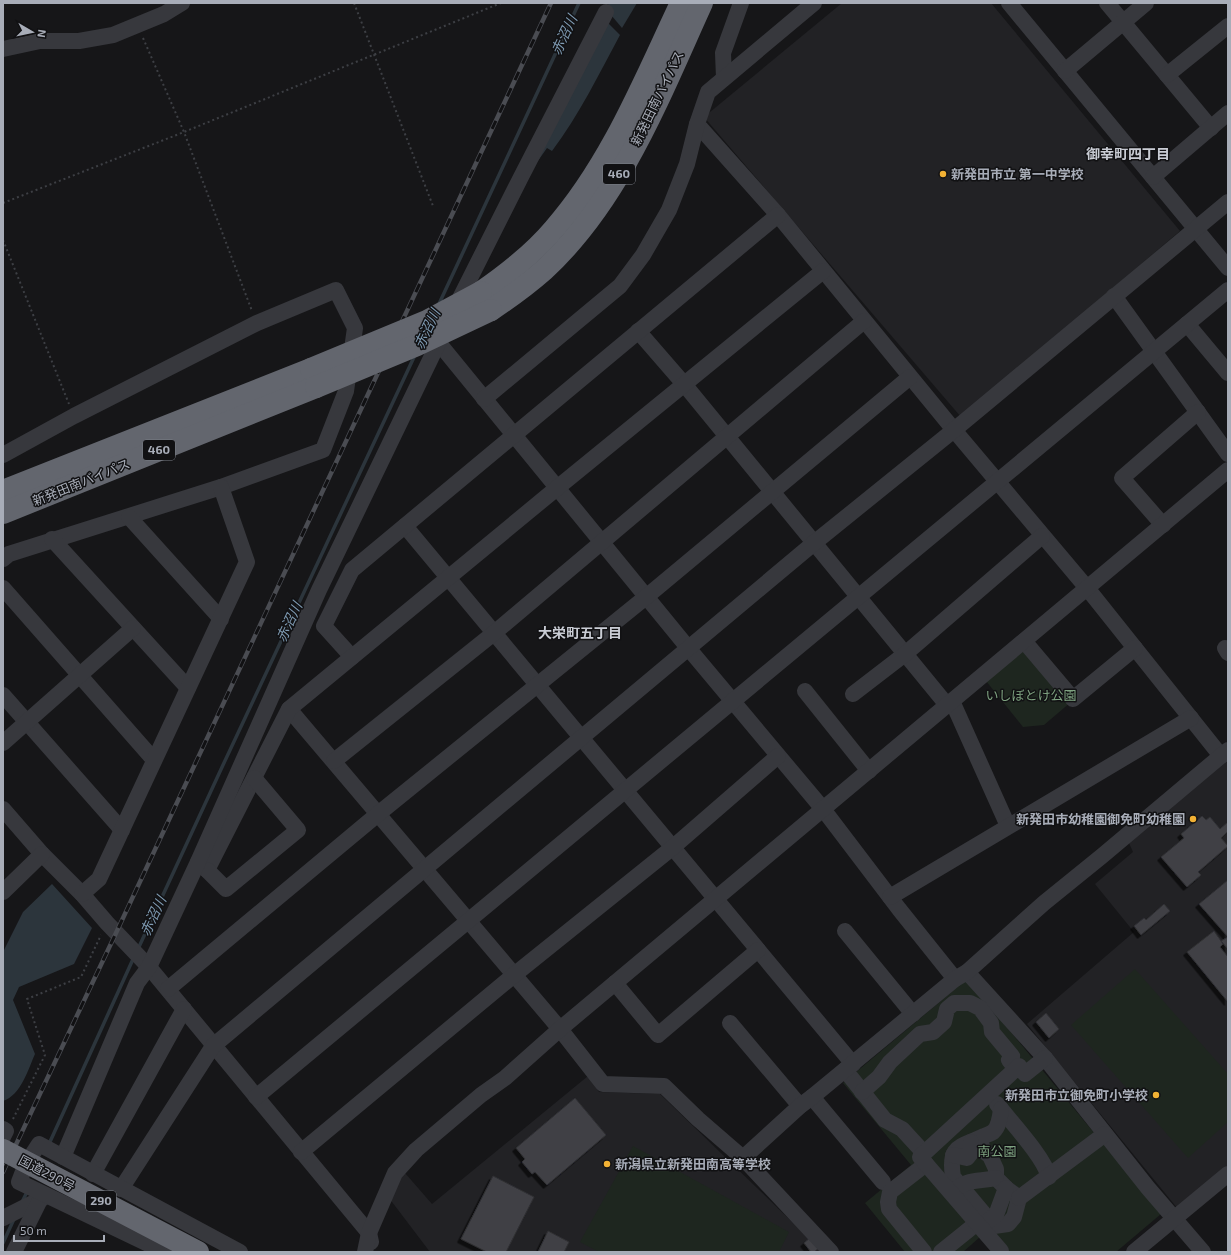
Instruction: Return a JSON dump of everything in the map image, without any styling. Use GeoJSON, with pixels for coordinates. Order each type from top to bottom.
{"type":"FeatureCollection","features":[{"type":"Feature","properties":{"kind":"highway","name":"新発田南バイパス"},"geometry":{"type":"LineString","coordinates":[[486,301],[505,275],[528,256],[554,230],[579,198],[602,163],[631,109],[681,3]]}},
{"type":"Feature","properties":{"kind":"highway","name":"新発田南バイパス"},"geometry":{"type":"LineString","coordinates":[[486,301],[523,288],[569,243],[596,210],[620,173],[651,115],[702,3]]}},
{"type":"Feature","properties":{"kind":"highway","name":"460"},"geometry":{"type":"LineString","coordinates":[[314,378],[417,345],[486,301]]}},
{"type":"Feature","properties":{"kind":"highway","name":"新発田南バイパス"},"geometry":{"type":"LineString","coordinates":[[3,492],[314,378]]}},
{"type":"Feature","properties":{"kind":"highway","name":"新発田南バイパス"},"geometry":{"type":"LineString","coordinates":[[3,514],[314,378]]}},
{"type":"Feature","properties":{"kind":"highway","name":"国道290号"},"geometry":{"type":"LineString","coordinates":[[4,1137],[198,1252]]}},
{"type":"Feature","properties":{"kind":"street"},"geometry":{"type":"LineString","coordinates":[[3,50],[40,41],[79,41],[113,35],[164,14],[182,3]]}},
{"type":"Feature","properties":{"kind":"street"},"geometry":{"type":"LineString","coordinates":[[724,78],[723,54],[741,3]]}},
{"type":"Feature","properties":{"kind":"street"},"geometry":{"type":"LineString","coordinates":[[484,399],[620,286],[643,255],[669,210],[687,164],[697,124],[708,92],[814,3]]}},
{"type":"Feature","properties":{"kind":"street"},"geometry":{"type":"LineString","coordinates":[[1009,3],[1228,268]]}},
{"type":"Feature","properties":{"kind":"street"},"geometry":{"type":"LineString","coordinates":[[1107,3],[1211,128]]}},
{"type":"Feature","properties":{"kind":"street"},"geometry":{"type":"LineString","coordinates":[[1065,70],[1146,3]]}},
{"type":"Feature","properties":{"kind":"street"},"geometry":{"type":"LineString","coordinates":[[203,866],[319,590],[438,342],[606,12]]}},
{"type":"Feature","properties":{"kind":"street"},"geometry":{"type":"LineString","coordinates":[[1167,75],[1228,26]]}},
{"type":"Feature","properties":{"kind":"street"},"geometry":{"type":"LineString","coordinates":[[1153,177],[1228,113]]}},
{"type":"Feature","properties":{"kind":"street"},"geometry":{"type":"LineString","coordinates":[[697,124],[778,215],[910,377],[1087,588],[1191,718],[1224,753],[1044,903],[961,975],[806,1102],[743,1158]]}},
{"type":"Feature","properties":{"kind":"street"},"geometry":{"type":"LineString","coordinates":[[121,1189],[213,1046],[814,543],[954,430],[1228,202]]}},
{"type":"Feature","properties":{"kind":"street"},"geometry":{"type":"LineString","coordinates":[[352,657],[324,626],[352,570],[778,215]]}},
{"type":"Feature","properties":{"kind":"street"},"geometry":{"type":"LineString","coordinates":[[63,1157],[137,982],[149,967],[203,866],[254,778],[289,709],[556,488],[823,271]]}},
{"type":"Feature","properties":{"kind":"street"},"geometry":{"type":"LineString","coordinates":[[3,455],[74,416],[257,323],[336,290],[355,328],[346,391],[323,450],[221,487],[129,517],[52,539],[9,554],[3,559]]}},
{"type":"Feature","properties":{"kind":"street"},"geometry":{"type":"LineString","coordinates":[[256,1097],[1228,290]]}},
{"type":"Feature","properties":{"kind":"street"},"geometry":{"type":"LineString","coordinates":[[1114,296],[1228,454]]}},
{"type":"Feature","properties":{"kind":"street"},"geometry":{"type":"LineString","coordinates":[[334,761],[494,633],[864,321]]}},
{"type":"Feature","properties":{"kind":"street"},"geometry":{"type":"LineString","coordinates":[[1187,324],[1228,373]]}},
{"type":"Feature","properties":{"kind":"street"},"geometry":{"type":"LineString","coordinates":[[638,331],[684,384],[905,654],[950,703],[1008,826]]}},
{"type":"Feature","properties":{"kind":"street"},"geometry":{"type":"LineString","coordinates":[[438,342],[556,488],[823,809],[890,896],[961,975],[1045,1058],[1174,1220],[1203,1252]]}},
{"type":"Feature","properties":{"kind":"street"},"geometry":{"type":"LineString","coordinates":[[168,989],[378,814],[646,597],[910,377]]}},
{"type":"Feature","properties":{"kind":"street"},"geometry":{"type":"LineString","coordinates":[[1163,525],[1122,478],[1198,412]]}},
{"type":"Feature","properties":{"kind":"street"},"geometry":{"type":"LineString","coordinates":[[365,1252],[370,1233],[395,1173],[416,1150],[504,1078],[560,1029],[1228,470]]}},
{"type":"Feature","properties":{"kind":"street"},"geometry":{"type":"LineString","coordinates":[[82,894],[99,879],[247,562],[221,487]]}},
{"type":"Feature","properties":{"kind":"street"},"geometry":{"type":"LineString","coordinates":[[129,517],[221,618]]}},
{"type":"Feature","properties":{"kind":"street"},"geometry":{"type":"LineString","coordinates":[[405,526],[758,950],[849,1067],[862,1092],[885,1120],[902,1130],[925,1159],[955,1189],[983,1222],[1001,1251],[1000,1252]]}},
{"type":"Feature","properties":{"kind":"street"},"geometry":{"type":"LineString","coordinates":[[853,694],[905,654],[1042,536]]}},
{"type":"Feature","properties":{"kind":"street"},"geometry":{"type":"LineString","coordinates":[[52,539],[188,688]]}},
{"type":"Feature","properties":{"kind":"street"},"geometry":{"type":"LineString","coordinates":[[3,588],[154,760]]}},
{"type":"Feature","properties":{"kind":"street"},"geometry":{"type":"LineString","coordinates":[[3,743],[133,628]]}},
{"type":"Feature","properties":{"kind":"street"},"geometry":{"type":"LineString","coordinates":[[1024,641],[1073,699],[1135,648]]}},
{"type":"Feature","properties":{"kind":"street"},"geometry":{"type":"LineString","coordinates":[[804,691],[869,771]]}},
{"type":"Feature","properties":{"kind":"street"},"geometry":{"type":"LineString","coordinates":[[3,695],[122,830]]}},
{"type":"Feature","properties":{"kind":"street"},"geometry":{"type":"LineString","coordinates":[[289,709],[560,1029],[603,1084],[664,1086],[698,1119],[743,1158],[830,1252]]}},
{"type":"Feature","properties":{"kind":"street"},"geometry":{"type":"LineString","coordinates":[[890,896],[1191,718]]}},
{"type":"Feature","properties":{"kind":"street"},"geometry":{"type":"LineString","coordinates":[[301,1152],[514,975],[672,848],[778,756]]}},
{"type":"Feature","properties":{"kind":"street"},"geometry":{"type":"LineString","coordinates":[[203,866],[226,889],[298,830],[254,778]]}},
{"type":"Feature","properties":{"kind":"street"},"geometry":{"type":"LineString","coordinates":[[3,809],[42,854],[82,894],[168,989],[213,1046],[370,1233],[374,1252]]}},
{"type":"Feature","properties":{"kind":"street"},"geometry":{"type":"LineString","coordinates":[[3,892],[42,854]]}},
{"type":"Feature","properties":{"kind":"street"},"geometry":{"type":"LineString","coordinates":[[844,931],[914,1014]]}},
{"type":"Feature","properties":{"kind":"street"},"geometry":{"type":"LineString","coordinates":[[615,983],[658,1035],[758,950]]}},
{"type":"Feature","properties":{"kind":"street"},"geometry":{"type":"LineString","coordinates":[[862,1092],[879,1077],[890,1062],[920,1034],[933,1032],[944,1022],[947,1009],[954,1003],[970,1003],[980,1008],[991,1023],[992,1032],[1012,1056],[1009,1060],[1016,1069]]}},
{"type":"Feature","properties":{"kind":"street"},"geometry":{"type":"LineString","coordinates":[[93,1174],[184,1009]]}},
{"type":"Feature","properties":{"kind":"street"},"geometry":{"type":"LineString","coordinates":[[730,1022],[883,1182]]}},
{"type":"Feature","properties":{"kind":"street"},"geometry":{"type":"LineString","coordinates":[[924,1252],[889,1209],[888,1202],[890,1192],[1019,1066],[1025,1074],[1045,1058]]}},
{"type":"Feature","properties":{"kind":"street"},"geometry":{"type":"LineString","coordinates":[[989,1094],[1039,1156],[1047,1170],[1049,1177]]}},
{"type":"Feature","properties":{"kind":"street"},"geometry":{"type":"LineString","coordinates":[[955,1189],[951,1167],[953,1155],[967,1158],[971,1153],[975,1140],[993,1132],[996,1128],[1001,1109]]}},
{"type":"Feature","properties":{"kind":"street"},"geometry":{"type":"LineString","coordinates":[[983,1222],[994,1226],[1008,1224],[1014,1217],[1019,1198],[1106,1134]]}},
{"type":"Feature","properties":{"kind":"street"},"geometry":{"type":"LineString","coordinates":[[941,1252],[983,1222],[996,1215],[1001,1183],[990,1156],[975,1140]]}},
{"type":"Feature","properties":{"kind":"street"},"geometry":{"type":"LineString","coordinates":[[165,1252],[44,1198],[20,1182],[26,1164],[39,1144],[240,1252]]}},
{"type":"Feature","properties":{"kind":"street"},"geometry":{"type":"LineString","coordinates":[[1134,1252],[1228,1174]]}},
{"type":"Feature","properties":{"kind":"street"},"geometry":{"type":"LineString","coordinates":[[955,1189],[972,1180],[988,1180],[1001,1183],[1019,1198]]}},
{"type":"Feature","properties":{"kind":"street"},"geometry":{"type":"LineString","coordinates":[[3,1218],[44,1198]]}},
{"type":"Feature","properties":{"kind":"street"},"geometry":{"type":"LineString","coordinates":[[14,1252],[44,1198]]}},
{"type":"Feature","properties":{"kind":"path"},"geometry":{"type":"LineString","coordinates":[[354,3],[433,206]]}},
{"type":"Feature","properties":{"kind":"path"},"geometry":{"type":"LineString","coordinates":[[3,203],[184,132],[501,3]]}},
{"type":"Feature","properties":{"kind":"path"},"geometry":{"type":"LineString","coordinates":[[138,26],[184,132],[257,323]]}},
{"type":"Feature","properties":{"kind":"path"},"geometry":{"type":"LineString","coordinates":[[3,240],[74,416]]}},
{"type":"Feature","properties":{"kind":"path"},"geometry":{"type":"LineString","coordinates":[[4,1137],[45,1055],[27,999],[82,977],[107,923]]}},
{"type":"Feature","properties":{"kind":"shaded area"},"geometry":{"type":"Polygon","coordinates":[[[609,3],[637,3],[622,28],[606,9],[609,3]]]}},
{"type":"Feature","properties":{"kind":"shaded area","name":"新発田市立 第一中学校"},"geometry":{"type":"Polygon","coordinates":[[[842,3],[991,3],[1180,231],[961,417],[704,117],[842,3]]]}},
{"type":"Feature","properties":{"kind":"shaded area"},"geometry":{"type":"Polygon","coordinates":[[[604,19],[620,35],[588,94],[562,137],[552,151],[547,148],[535,165],[604,19]]]}},
{"type":"Feature","properties":{"kind":"shaded area","name":"新発田市立御免町小学校"},"geometry":{"type":"Polygon","coordinates":[[[1228,759],[1228,1166],[1178,1209],[1027,1024],[1134,932],[1095,884],[1133,852],[1129,843],[1228,759]]]}},
{"type":"Feature","properties":{"kind":"shaded area"},"geometry":{"type":"Polygon","coordinates":[[[52,884],[92,928],[74,964],[19,987],[13,1000],[35,1054],[27,1074],[19,1088],[9,1098],[3,1101],[3,952],[23,912],[52,884]]]}},
{"type":"Feature","properties":{"kind":"shaded area","name":"新潟県立新発田南高等学校"},"geometry":{"type":"Polygon","coordinates":[[[588,1076],[599,1092],[660,1094],[823,1252],[430,1252],[389,1198],[399,1180],[405,1173],[432,1204],[588,1076]]]}},
{"type":"Feature","properties":{"kind":"green space","name":"いしぼとけ公園"},"geometry":{"type":"Polygon","coordinates":[[[1025,648],[1071,702],[1044,725],[1023,727],[986,681],[1025,648]]]}},
{"type":"Feature","properties":{"kind":"green space"},"geometry":{"type":"Polygon","coordinates":[[[1135,969],[1228,1074],[1228,1122],[1188,1158],[1071,1025],[1135,969]]]}},
{"type":"Feature","properties":{"kind":"green space","name":"南公園"},"geometry":{"type":"Polygon","coordinates":[[[967,979],[1161,1214],[1116,1252],[992,1252],[980,1237],[963,1252],[905,1252],[865,1203],[911,1165],[843,1083],[967,979]]]}},
{"type":"Feature","properties":{"kind":"green space"},"geometry":{"type":"Polygon","coordinates":[[[633,1146],[789,1232],[779,1252],[599,1252],[580,1242],[633,1146]]]}},
{"type":"Feature","properties":{"kind":"building"},"geometry":{"type":"Polygon","coordinates":[[[1202,816],[1206,820],[1210,817],[1220,829],[1228,822],[1228,831],[1221,838],[1228,846],[1198,872],[1201,875],[1187,887],[1161,857],[1184,838],[1181,834],[1202,816]]]}},
{"type":"Feature","properties":{"kind":"building"},"geometry":{"type":"Polygon","coordinates":[[[1228,880],[1228,937],[1199,904],[1228,880]]]}},
{"type":"Feature","properties":{"kind":"building"},"geometry":{"type":"Polygon","coordinates":[[[1164,904],[1170,911],[1141,935],[1134,926],[1144,918],[1146,920],[1164,904]]]}},
{"type":"Feature","properties":{"kind":"building"},"geometry":{"type":"Polygon","coordinates":[[[1214,931],[1223,944],[1220,947],[1228,957],[1228,1002],[1187,952],[1214,931]]]}},
{"type":"Feature","properties":{"kind":"building"},"geometry":{"type":"Polygon","coordinates":[[[1228,937],[1228,949],[1221,941],[1228,937]]]}},
{"type":"Feature","properties":{"kind":"building"},"geometry":{"type":"Polygon","coordinates":[[[1046,1013],[1059,1029],[1049,1038],[1036,1022],[1046,1013]]]}},
{"type":"Feature","properties":{"kind":"building"},"geometry":{"type":"Polygon","coordinates":[[[575,1098],[606,1135],[547,1185],[535,1172],[532,1174],[522,1162],[525,1159],[516,1148],[575,1098]]]}},
{"type":"Feature","properties":{"kind":"building"},"geometry":{"type":"Polygon","coordinates":[[[493,1176],[534,1197],[506,1252],[487,1252],[461,1239],[493,1176]]]}},
{"type":"Feature","properties":{"kind":"building"},"geometry":{"type":"Polygon","coordinates":[[[548,1231],[569,1242],[564,1252],[538,1252],[548,1231]]]}},
{"type":"Feature","properties":{"kind":"building"},"geometry":{"type":"Polygon","coordinates":[[[811,1237],[820,1247],[814,1252],[811,1252],[804,1243],[811,1237]]]}},
{"type":"Feature","properties":{"kind":"waterway","name":"赤沼川"},"geometry":{"type":"LineString","coordinates":[[438,306],[579,3]]}},
{"type":"Feature","properties":{"kind":"waterway","name":"赤沼川"},"geometry":{"type":"LineString","coordinates":[[138,949],[415,355]]}},
{"type":"Feature","properties":{"kind":"waterway","name":"赤沼川"},"geometry":{"type":"LineString","coordinates":[[49,1144],[134,957]]}},
{"type":"Feature","properties":{"kind":"waterway","name":"赤沼川"},"geometry":{"type":"LineString","coordinates":[[22,1202],[28,1190]]}},
{"type":"Feature","properties":{"kind":"waterway","name":"赤沼川"},"geometry":{"type":"LineString","coordinates":[[3,1243],[14,1219]]}},
{"type":"Feature","properties":{"kind":"railway"},"geometry":{"type":"LineString","coordinates":[[3,1172],[551,3]]}},
{"type":"Feature","properties":{"kind":"place","name":"新発田市立 第一中学校"},"geometry":{"type":"Point","coordinates":[943,174]}},
{"type":"Feature","properties":{"kind":"place","name":"新発田市幼稚園御免町幼稚園"},"geometry":{"type":"Point","coordinates":[1193,819]}},
{"type":"Feature","properties":{"kind":"place","name":"新発田市立御免町小学校"},"geometry":{"type":"Point","coordinates":[1156,1095]}},
{"type":"Feature","properties":{"kind":"place","name":"新潟県立新発田南高等学校"},"geometry":{"type":"Point","coordinates":[607,1164]}},
{"type":"Feature","properties":{"kind":"district","name":"御幸町四丁目"},"geometry":{"type":"Point","coordinates":[1128,154]}},
{"type":"Feature","properties":{"kind":"district","name":"大栄町五丁目"},"geometry":{"type":"Point","coordinates":[580,633]}}]}
